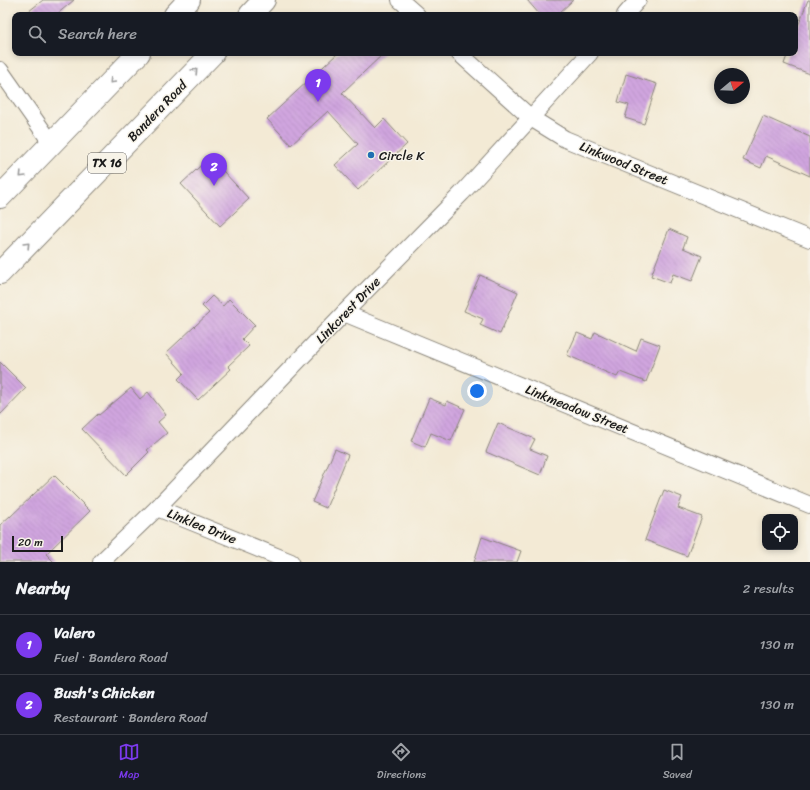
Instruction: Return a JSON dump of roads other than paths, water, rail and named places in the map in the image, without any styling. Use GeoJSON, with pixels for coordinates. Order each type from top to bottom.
{"type":"FeatureCollection","features":[{"type":"Feature","properties":{"kind":"main road"},"geometry":{"type":"LineString","coordinates":[[178,12],[189,0]]}},
{"type":"Feature","properties":{"kind":"main road"},"geometry":{"type":"LineString","coordinates":[[253,12],[264,0]]}},
{"type":"Feature","properties":{"kind":"main road"},"geometry":{"type":"LineString","coordinates":[[0,197],[136,56]]}},
{"type":"Feature","properties":{"kind":"main road","name":"Bandera Road"},"geometry":{"type":"LineString","coordinates":[[0,273],[210,56]]}},
{"type":"Feature","properties":{"kind":"street"},"geometry":{"type":"LineString","coordinates":[[400,0],[414,12]]}},
{"type":"Feature","properties":{"kind":"street"},"geometry":{"type":"LineString","coordinates":[[628,12],[638,0]]}},
{"type":"Feature","properties":{"kind":"street","name":"Linkwood Street"},"geometry":{"type":"LineString","coordinates":[[462,56],[530,118],[566,139],[810,239]]}},
{"type":"Feature","properties":{"kind":"street","name":"Linkcrest Drive"},"geometry":{"type":"LineString","coordinates":[[101,562],[157,508],[462,192],[587,56]]}},
{"type":"Feature","properties":{"kind":"street"},"geometry":{"type":"LineString","coordinates":[[0,70],[52,144]]}},
{"type":"Feature","properties":{"kind":"street","name":"Linkmeadow Street"},"geometry":{"type":"LineString","coordinates":[[344,313],[810,505]]}},
{"type":"Feature","properties":{"kind":"street","name":"Linklea Drive"},"geometry":{"type":"LineString","coordinates":[[157,508],[291,562]]}},
{"type":"Feature","properties":{"kind":"place","name":"Valero"},"geometry":{"type":"Point","coordinates":[318,102]}},
{"type":"Feature","properties":{"kind":"place","name":"Circle K"},"geometry":{"type":"Point","coordinates":[371,155]}},
{"type":"Feature","properties":{"kind":"place","name":"Bush's Chicken"},"geometry":{"type":"Point","coordinates":[214,186]}}]}
